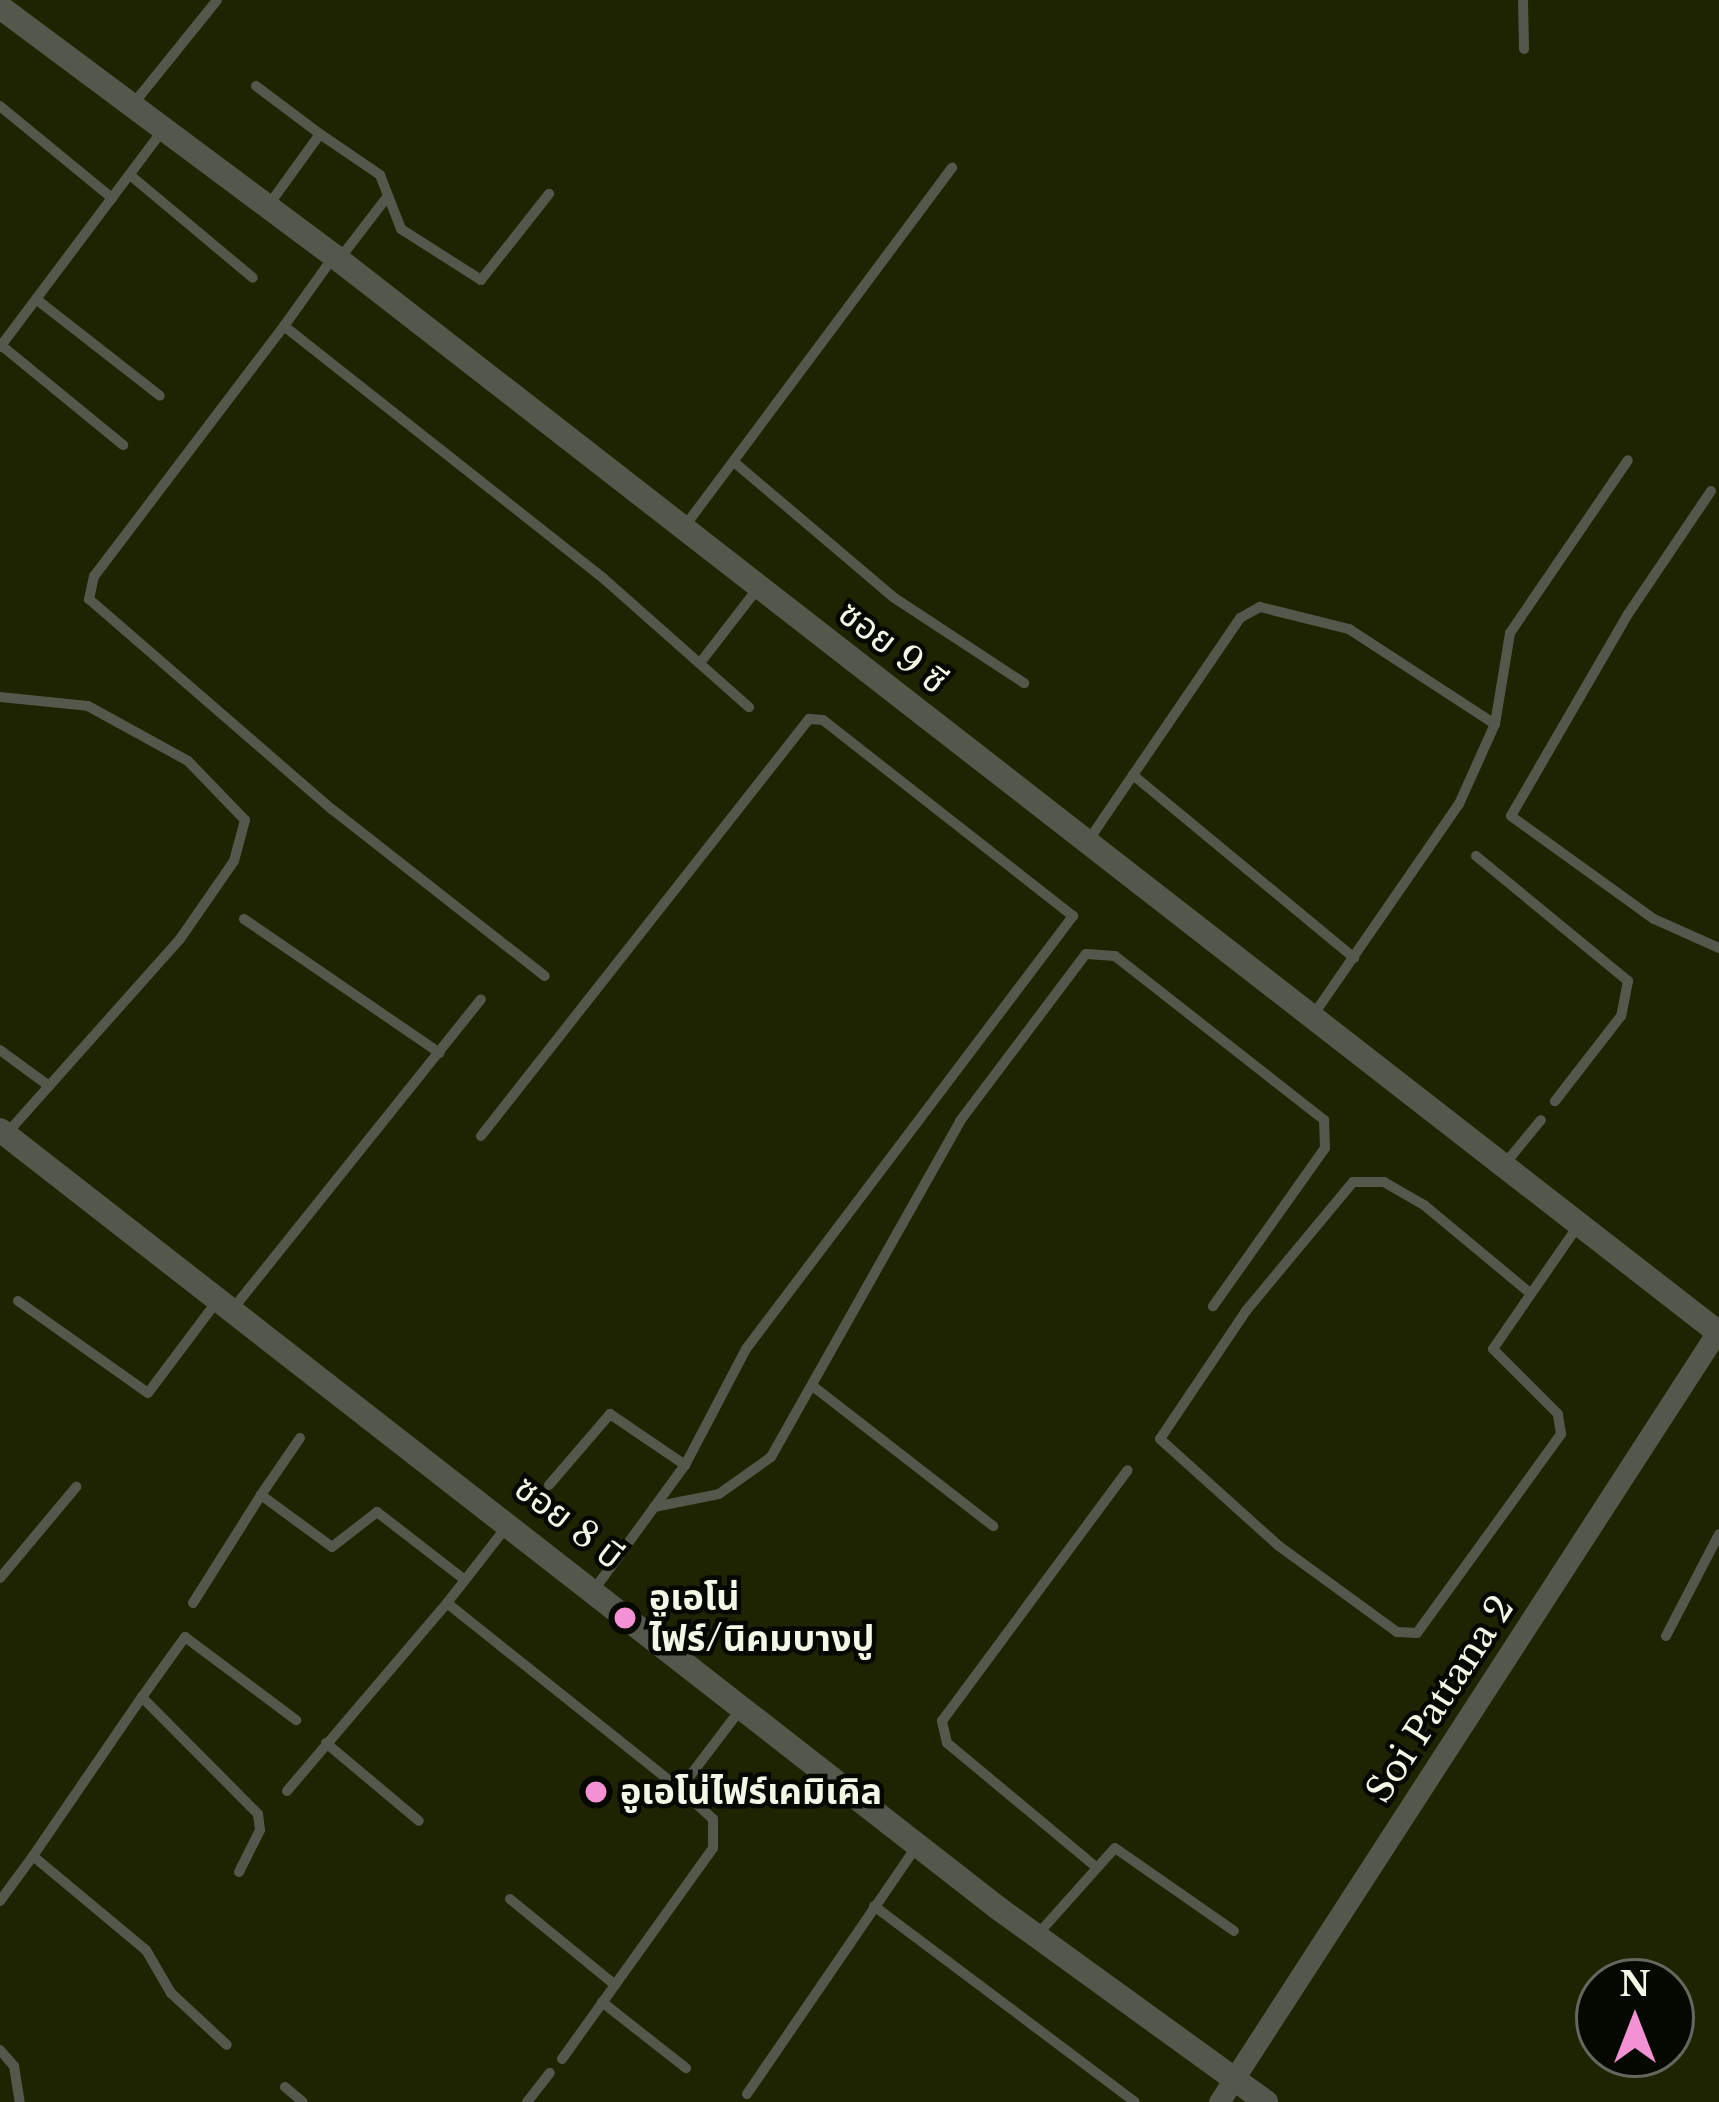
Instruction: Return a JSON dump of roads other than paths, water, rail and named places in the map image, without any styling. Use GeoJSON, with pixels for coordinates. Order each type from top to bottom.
{"type":"FeatureCollection","features":[{"type":"Feature","properties":{"kind":"street","name":"ซอย 9 ซี"},"geometry":{"type":"LineString","coordinates":[[0,8],[24,20],[337,258],[1718,1332]]}},
{"type":"Feature","properties":{"kind":"street","name":"ซอย 8 บี"},"geometry":{"type":"LineString","coordinates":[[3,1132],[596,1587],[1036,1936],[1225,2093],[1266,2102]]}},
{"type":"Feature","properties":{"kind":"street","name":"Soi Pattana 2"},"geometry":{"type":"LineString","coordinates":[[1225,2093],[1718,1332]]}},
{"type":"Feature","properties":{"kind":"lane"},"geometry":{"type":"LineString","coordinates":[[134,103],[217,0]]}},
{"type":"Feature","properties":{"kind":"lane"},"geometry":{"type":"LineString","coordinates":[[1522,0],[1524,49]]}},
{"type":"Feature","properties":{"kind":"lane"},"geometry":{"type":"LineString","coordinates":[[256,86],[380,175],[401,229],[481,280],[549,194]]}},
{"type":"Feature","properties":{"kind":"lane"},"geometry":{"type":"LineString","coordinates":[[0,106],[112,198]]}},
{"type":"Feature","properties":{"kind":"lane"},"geometry":{"type":"LineString","coordinates":[[123,445],[1,346],[164,128]]}},
{"type":"Feature","properties":{"kind":"lane"},"geometry":{"type":"LineString","coordinates":[[268,206],[320,134]]}},
{"type":"Feature","properties":{"kind":"lane"},"geometry":{"type":"LineString","coordinates":[[683,529],[952,168]]}},
{"type":"Feature","properties":{"kind":"lane"},"geometry":{"type":"LineString","coordinates":[[130,175],[253,278]]}},
{"type":"Feature","properties":{"kind":"lane"},"geometry":{"type":"LineString","coordinates":[[387,197],[94,576],[89,599],[333,810],[545,976]]}},
{"type":"Feature","properties":{"kind":"lane"},"geometry":{"type":"LineString","coordinates":[[36,299],[160,396]]}},
{"type":"Feature","properties":{"kind":"lane"},"geometry":{"type":"LineString","coordinates":[[284,326],[749,707]]}},
{"type":"Feature","properties":{"kind":"lane"},"geometry":{"type":"LineString","coordinates":[[1312,1017],[1459,804],[1495,724],[1510,633],[1628,460]]}},
{"type":"Feature","properties":{"kind":"lane"},"geometry":{"type":"LineString","coordinates":[[734,462],[893,597],[1024,683]]}},
{"type":"Feature","properties":{"kind":"lane"},"geometry":{"type":"LineString","coordinates":[[1712,491],[1628,614],[1511,816],[1654,919],[1719,948]]}},
{"type":"Feature","properties":{"kind":"lane"},"geometry":{"type":"LineString","coordinates":[[700,663],[758,588]]}},
{"type":"Feature","properties":{"kind":"lane"},"geometry":{"type":"LineString","coordinates":[[1086,844],[1240,618],[1260,607],[1348,629],[1495,724]]}},
{"type":"Feature","properties":{"kind":"lane"},"geometry":{"type":"LineString","coordinates":[[0,697],[88,706],[188,760],[245,820],[234,860],[180,939],[3,1132]]}},
{"type":"Feature","properties":{"kind":"lane"},"geometry":{"type":"LineString","coordinates":[[481,1136],[809,719],[823,720],[1068,908],[1069,928],[930,1097],[746,1349],[686,1465],[596,1587]]}},
{"type":"Feature","properties":{"kind":"lane"},"geometry":{"type":"LineString","coordinates":[[1133,775],[1354,958]]}},
{"type":"Feature","properties":{"kind":"lane"},"geometry":{"type":"LineString","coordinates":[[1476,856],[1628,981],[1621,1016],[1555,1102]]}},
{"type":"Feature","properties":{"kind":"lane"},"geometry":{"type":"LineString","coordinates":[[244,919],[440,1053]]}},
{"type":"Feature","properties":{"kind":"lane"},"geometry":{"type":"LineString","coordinates":[[654,1507],[719,1494],[771,1456],[960,1121],[1086,954],[1100,950],[1324,1120],[1324,1148],[1213,1306]]}},
{"type":"Feature","properties":{"kind":"lane"},"geometry":{"type":"LineString","coordinates":[[18,1301],[145,1396],[481,999]]}},
{"type":"Feature","properties":{"kind":"lane"},"geometry":{"type":"LineString","coordinates":[[0,1050],[49,1087]]}},
{"type":"Feature","properties":{"kind":"lane"},"geometry":{"type":"LineString","coordinates":[[1502,1168],[1541,1120]]}},
{"type":"Feature","properties":{"kind":"lane"},"geometry":{"type":"LineString","coordinates":[[1530,1293],[1424,1205],[1384,1182],[1353,1182],[1246,1311],[1160,1439],[1279,1546],[1397,1632],[1417,1633],[1561,1434],[1558,1414],[1493,1349],[1579,1226]]}},
{"type":"Feature","properties":{"kind":"lane"},"geometry":{"type":"LineString","coordinates":[[814,1387],[993,1526]]}},
{"type":"Feature","properties":{"kind":"lane"},"geometry":{"type":"LineString","coordinates":[[549,1485],[610,1414],[686,1465]]}},
{"type":"Feature","properties":{"kind":"lane"},"geometry":{"type":"LineString","coordinates":[[193,1603],[300,1438]]}},
{"type":"Feature","properties":{"kind":"lane"},"geometry":{"type":"LineString","coordinates":[[1096,1867],[947,1743],[942,1721],[1128,1470]]}},
{"type":"Feature","properties":{"kind":"lane"},"geometry":{"type":"LineString","coordinates":[[0,1578],[76,1486]]}},
{"type":"Feature","properties":{"kind":"lane"},"geometry":{"type":"LineString","coordinates":[[261,1495],[332,1547],[376,1512],[465,1580]]}},
{"type":"Feature","properties":{"kind":"lane"},"geometry":{"type":"LineString","coordinates":[[287,1791],[511,1522]]}},
{"type":"Feature","properties":{"kind":"lane"},"geometry":{"type":"LineString","coordinates":[[1666,1636],[1719,1534]]}},
{"type":"Feature","properties":{"kind":"lane"},"geometry":{"type":"LineString","coordinates":[[447,1603],[713,1819],[713,1848],[562,2059]]}},
{"type":"Feature","properties":{"kind":"lane"},"geometry":{"type":"LineString","coordinates":[[0,1901],[185,1637],[296,1720]]}},
{"type":"Feature","properties":{"kind":"lane"},"geometry":{"type":"LineString","coordinates":[[142,1697],[258,1814],[260,1830],[239,1872]]}},
{"type":"Feature","properties":{"kind":"lane"},"geometry":{"type":"LineString","coordinates":[[680,1789],[742,1707]]}},
{"type":"Feature","properties":{"kind":"lane"},"geometry":{"type":"LineString","coordinates":[[326,1743],[419,1821]]}},
{"type":"Feature","properties":{"kind":"lane"},"geometry":{"type":"LineString","coordinates":[[747,2094],[918,1844]]}},
{"type":"Feature","properties":{"kind":"lane"},"geometry":{"type":"LineString","coordinates":[[1036,1936],[1096,1867],[1125,1848],[1234,1931]]}},
{"type":"Feature","properties":{"kind":"lane"},"geometry":{"type":"LineString","coordinates":[[33,1856],[146,1950],[171,1994],[227,2045]]}},
{"type":"Feature","properties":{"kind":"lane"},"geometry":{"type":"LineString","coordinates":[[509,1899],[615,1985]]}},
{"type":"Feature","properties":{"kind":"lane"},"geometry":{"type":"LineString","coordinates":[[874,1906],[1135,2102]]}},
{"type":"Feature","properties":{"kind":"lane"},"geometry":{"type":"LineString","coordinates":[[602,2002],[686,2068]]}},
{"type":"Feature","properties":{"kind":"lane"},"geometry":{"type":"LineString","coordinates":[[0,2050],[14,2066],[20,2102]]}},
{"type":"Feature","properties":{"kind":"lane"},"geometry":{"type":"LineString","coordinates":[[527,2102],[550,2073]]}},
{"type":"Feature","properties":{"kind":"lane"},"geometry":{"type":"LineString","coordinates":[[285,2087],[303,2102]]}},
{"type":"Feature","properties":{"kind":"place","name":"อูเอโน่ ไฟร์/นิคมบางปู"},"geometry":{"type":"Point","coordinates":[625,1618]}},
{"type":"Feature","properties":{"kind":"place","name":"อูเอโน่ไฟร์เคมิเคิล"},"geometry":{"type":"Point","coordinates":[596,1792]}}]}
